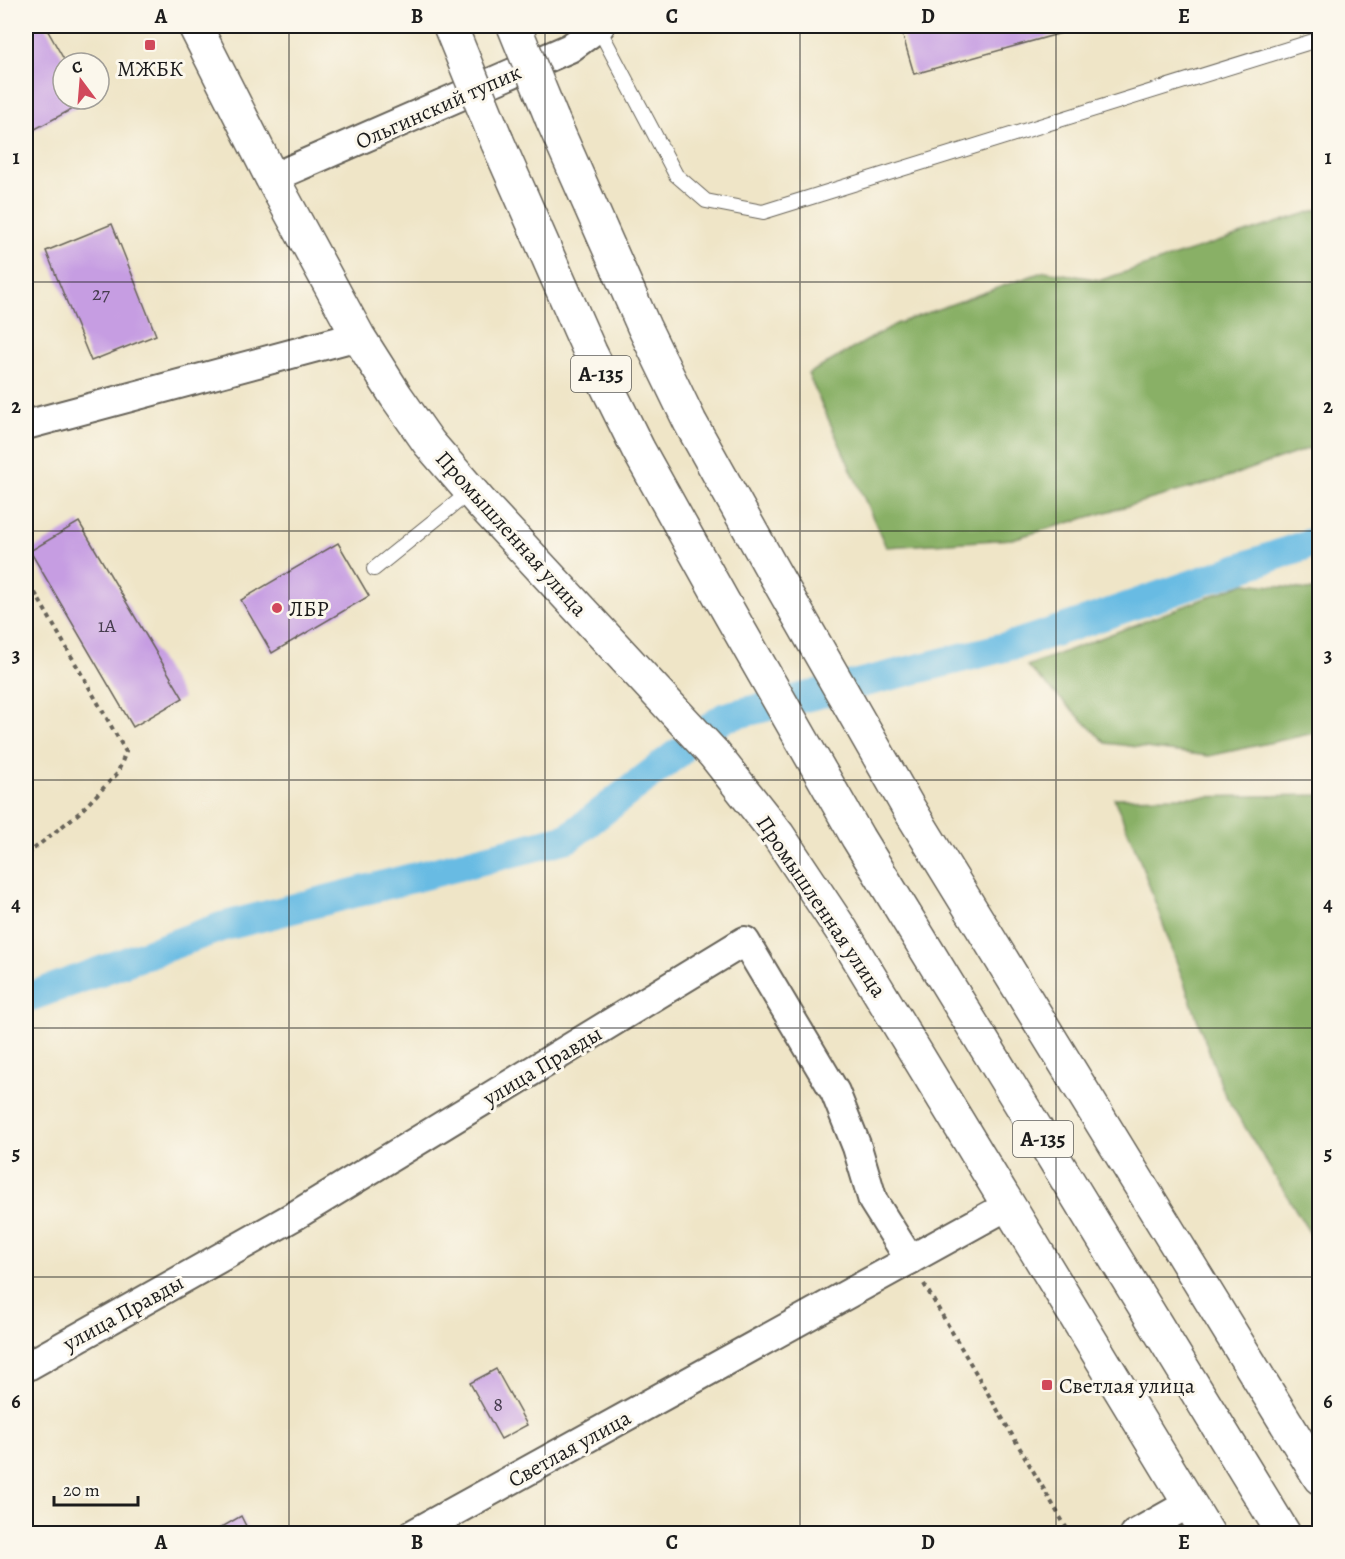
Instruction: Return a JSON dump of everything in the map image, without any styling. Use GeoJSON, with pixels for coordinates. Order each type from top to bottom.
{"type":"FeatureCollection","features":[{"type":"Feature","properties":{"kind":"main road","name":"Промышленная улица"},"geometry":{"type":"LineString","coordinates":[[195,26],[272,178],[358,336],[396,396],[429,442],[471,491],[714,754],[778,835],[842,931],[1208,1533]]}},
{"type":"Feature","properties":{"kind":"main road","name":"А-135"},"geometry":{"type":"LineString","coordinates":[[450,26],[497,141],[638,449],[871,858],[1284,1533]]}},
{"type":"Feature","properties":{"kind":"main road","name":"А-135"},"geometry":{"type":"LineString","coordinates":[[514,26],[552,119],[654,348],[690,422],[855,716],[915,817],[1320,1478]]}},
{"type":"Feature","properties":{"kind":"street","name":"Ольгинский тупик"},"geometry":{"type":"LineString","coordinates":[[272,178],[570,48],[599,26]]}},
{"type":"Feature","properties":{"kind":"street"},"geometry":{"type":"LineString","coordinates":[[26,425],[358,336]]}},
{"type":"Feature","properties":{"kind":"street","name":"улица Правды"},"geometry":{"type":"LineString","coordinates":[[26,1367],[296,1215],[745,941],[835,1092],[857,1147],[873,1201],[910,1260]]}},
{"type":"Feature","properties":{"kind":"street","name":"Светлая улица"},"geometry":{"type":"LineString","coordinates":[[413,1533],[1009,1205]]}},
{"type":"Feature","properties":{"kind":"street"},"geometry":{"type":"LineString","coordinates":[[1135,1533],[1190,1503]]}},
{"type":"Feature","properties":{"kind":"lane"},"geometry":{"type":"LineString","coordinates":[[599,26],[676,175],[706,201],[763,212],[1320,39]]}},
{"type":"Feature","properties":{"kind":"lane"},"geometry":{"type":"LineString","coordinates":[[374,569],[471,491]]}},
{"type":"Feature","properties":{"kind":"path"},"geometry":{"type":"LineString","coordinates":[[26,577],[126,752],[117,774],[79,813],[31,851],[26,862]]}},
{"type":"Feature","properties":{"kind":"path"},"geometry":{"type":"LineString","coordinates":[[910,1260],[1070,1533]]}},
{"type":"Feature","properties":{"kind":"green space"},"geometry":{"type":"Polygon","coordinates":[[[1319,209],[1319,445],[1222,479],[1012,539],[886,547],[808,374],[896,324],[1045,271],[1101,280],[1319,209]]]}},
{"type":"Feature","properties":{"kind":"green space"},"geometry":{"type":"Polygon","coordinates":[[[1245,583],[1319,591],[1319,732],[1209,756],[1106,743],[1027,666],[1245,583]]]}},
{"type":"Feature","properties":{"kind":"green space"},"geometry":{"type":"Polygon","coordinates":[[[1320,795],[1319,1248],[1224,1093],[1138,855],[1114,798],[1320,795]]]}},
{"type":"Feature","properties":{"kind":"building"},"geometry":{"type":"Polygon","coordinates":[[[26,26],[45,26],[59,51],[51,51],[51,111],[69,111],[26,134],[26,26]]]}},
{"type":"Feature","properties":{"kind":"building"},"geometry":{"type":"Polygon","coordinates":[[[900,26],[1087,26],[914,74],[900,26]]]}},
{"type":"Feature","properties":{"kind":"building"},"geometry":{"type":"Polygon","coordinates":[[[112,224],[156,335],[91,361],[46,251],[112,224]]]}},
{"type":"Feature","properties":{"kind":"building"},"geometry":{"type":"Polygon","coordinates":[[[79,522],[183,698],[133,727],[30,551],[79,522]]]}},
{"type":"Feature","properties":{"kind":"building"},"geometry":{"type":"Polygon","coordinates":[[[338,543],[369,596],[272,653],[241,600],[338,543]]]}},
{"type":"Feature","properties":{"kind":"building"},"geometry":{"type":"Polygon","coordinates":[[[496,1369],[527,1425],[501,1439],[470,1383],[496,1369]]]}},
{"type":"Feature","properties":{"kind":"building"},"geometry":{"type":"Polygon","coordinates":[[[241,1516],[250,1534],[210,1534],[241,1516]]]}},
{"type":"Feature","properties":{"kind":"waterway"},"geometry":{"type":"LineString","coordinates":[[711,727],[725,717],[1017,644],[1320,540]]}},
{"type":"Feature","properties":{"kind":"waterway"},"geometry":{"type":"LineString","coordinates":[[32,996],[221,927],[568,838],[678,753]]}},
{"type":"Feature","properties":{"kind":"place","name":"МЖБК"},"geometry":{"type":"Point","coordinates":[150,45]}},
{"type":"Feature","properties":{"kind":"place","name":"ЛБР"},"geometry":{"type":"Point","coordinates":[277,608]}},
{"type":"Feature","properties":{"kind":"place","name":"Светлая улица"},"geometry":{"type":"Point","coordinates":[1047,1385]}}]}
